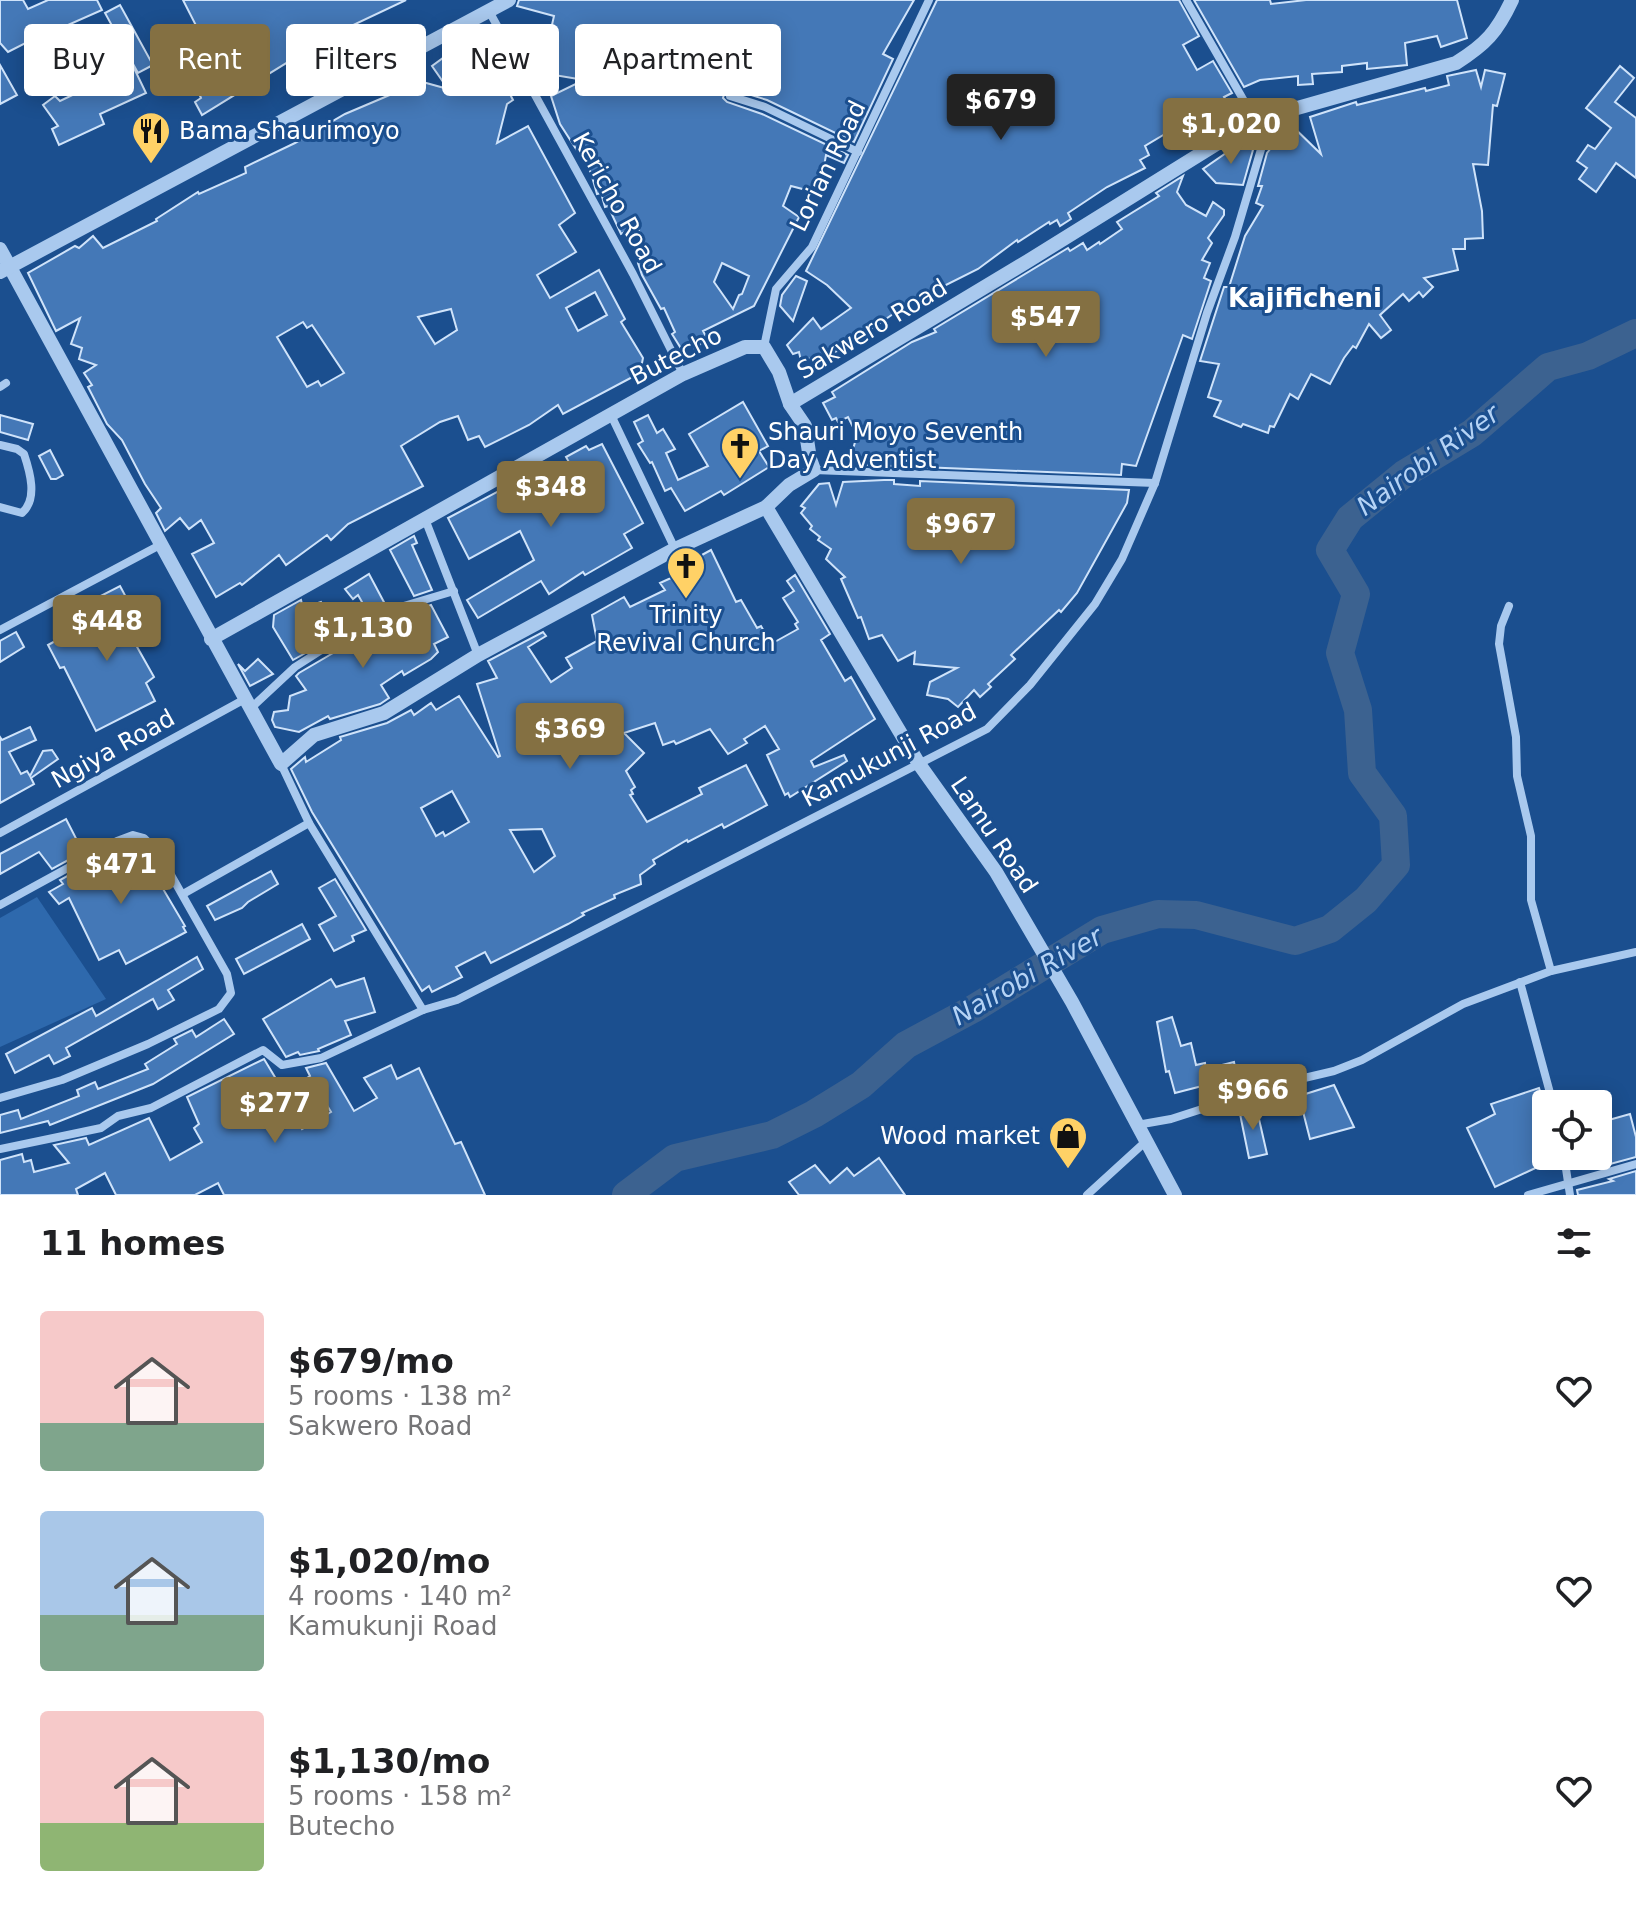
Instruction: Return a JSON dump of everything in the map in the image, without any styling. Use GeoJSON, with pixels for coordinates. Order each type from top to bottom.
{"type":"FeatureCollection","features":[{"type":"Feature","properties":{"kind":"street"},"geometry":{"type":"LineString","coordinates":[[5,270],[509,0]]}},
{"type":"Feature","properties":{"kind":"street","name":"Lorian Road"},"geometry":{"type":"LineString","coordinates":[[764,347],[776,289],[812,247],[929,0]]}},
{"type":"Feature","properties":{"kind":"street","name":"Kamukunji Road"},"geometry":{"type":"LineString","coordinates":[[0,1149],[101,1128],[118,1116],[151,1108],[263,1050],[282,1065],[321,1058],[423,1010],[442,1007],[987,729],[1030,685],[1095,604],[1122,559],[1155,483],[1262,146],[1255,120],[1186,0]]}},
{"type":"Feature","properties":{"kind":"street","name":"Sakwero Road"},"geometry":{"type":"LineString","coordinates":[[790,404],[1255,120],[1456,63],[1483,46],[1499,27],[1512,0]]}},
{"type":"Feature","properties":{"kind":"street","name":"Kericho Road"},"geometry":{"type":"LineString","coordinates":[[489,11],[633,274],[683,374]]}},
{"type":"Feature","properties":{"kind":"street"},"geometry":{"type":"LineString","coordinates":[[730,96],[765,107],[858,152]]}},
{"type":"Feature","properties":{"kind":"street"},"geometry":{"type":"LineString","coordinates":[[0,249],[5,270],[281,764],[309,823],[423,1010]]}},
{"type":"Feature","properties":{"kind":"street","name":"Butecho"},"geometry":{"type":"LineString","coordinates":[[211,639],[683,374],[745,347],[764,347]]}},
{"type":"Feature","properties":{"kind":"street"},"geometry":{"type":"LineString","coordinates":[[764,347],[779,372],[790,404],[805,426],[814,470]]}},
{"type":"Feature","properties":{"kind":"street"},"geometry":{"type":"LineString","coordinates":[[611,415],[675,549]]}},
{"type":"Feature","properties":{"kind":"street"},"geometry":{"type":"LineString","coordinates":[[0,445],[24,454],[32,497],[29,507],[22,513],[0,507]]}},
{"type":"Feature","properties":{"kind":"street"},"geometry":{"type":"LineString","coordinates":[[281,764],[314,735],[384,713],[478,655],[675,549],[766,507],[789,485],[814,470],[1155,483]]}},
{"type":"Feature","properties":{"kind":"street","name":"Lamu Road"},"geometry":{"type":"LineString","coordinates":[[766,507],[919,764],[996,872],[1072,1002],[1144,1143],[1175,1195]]}},
{"type":"Feature","properties":{"kind":"street"},"geometry":{"type":"LineString","coordinates":[[425,519],[478,655]]}},
{"type":"Feature","properties":{"kind":"street"},"geometry":{"type":"LineString","coordinates":[[0,630],[160,545]]}},
{"type":"Feature","properties":{"kind":"street","name":"Ngiya Road"},"geometry":{"type":"LineString","coordinates":[[0,833],[248,704],[295,667],[397,608],[454,591]]}},
{"type":"Feature","properties":{"kind":"street"},"geometry":{"type":"LineString","coordinates":[[1509,606],[1501,626],[1499,644],[1516,737],[1517,776],[1531,836],[1531,900],[1551,971]]}},
{"type":"Feature","properties":{"kind":"street"},"geometry":{"type":"LineString","coordinates":[[183,894],[309,823]]}},
{"type":"Feature","properties":{"kind":"street"},"geometry":{"type":"LineString","coordinates":[[0,905],[133,835],[144,838],[158,852],[183,894],[227,974],[231,993],[219,1009],[148,1044],[62,1080],[0,1098]]}},
{"type":"Feature","properties":{"kind":"street"},"geometry":{"type":"LineString","coordinates":[[1135,1126],[1171,1119],[1283,1083],[1334,1071],[1362,1060],[1463,1004],[1551,971],[1636,952]]}},
{"type":"Feature","properties":{"kind":"street"},"geometry":{"type":"LineString","coordinates":[[1520,982],[1549,1090]]}},
{"type":"Feature","properties":{"kind":"street"},"geometry":{"type":"LineString","coordinates":[[1087,1195],[1144,1143]]}},
{"type":"Feature","properties":{"kind":"street"},"geometry":{"type":"LineString","coordinates":[[1528,1195],[1636,1164]]}},
{"type":"Feature","properties":{"kind":"street"},"geometry":{"type":"LineString","coordinates":[[1566,1170],[1570,1195]]}},
{"type":"Feature","properties":{"kind":"shaded area"},"geometry":{"type":"Polygon","coordinates":[[[37,897],[106,999],[0,1047],[0,918],[37,897]]]}},
{"type":"Feature","properties":{"kind":"building"},"geometry":{"type":"Polygon","coordinates":[[[0,0],[23,0],[28,9],[48,0],[97,0],[102,10],[70,24],[24,24],[24,44],[8,52],[0,43],[0,0]]]}},
{"type":"Feature","properties":{"kind":"building"},"geometry":{"type":"Polygon","coordinates":[[[183,0],[406,0],[355,24],[286,24],[286,63],[270,73],[270,24],[195,24],[183,0]]]}},
{"type":"Feature","properties":{"kind":"building"},"geometry":{"type":"Polygon","coordinates":[[[519,0],[914,0],[883,54],[893,59],[854,142],[754,96],[781,96],[781,24],[575,24],[575,78],[559,76],[559,24],[552,24],[554,16],[517,6],[519,0]]]}},
{"type":"Feature","properties":{"kind":"building"},"geometry":{"type":"Polygon","coordinates":[[[937,0],[1179,0],[1199,36],[1183,45],[1197,70],[1213,61],[1232,93],[1224,97],[1230,107],[1217,120],[1196,119],[1192,124],[1183,121],[1167,136],[1165,134],[1145,146],[1149,155],[1140,160],[1145,168],[1107,187],[1068,213],[1071,219],[1060,226],[1057,220],[1049,222],[1017,240],[978,269],[942,287],[940,285],[906,305],[841,350],[801,361],[799,352],[793,354],[787,345],[813,318],[821,329],[851,308],[827,285],[806,271],[937,0]]]}},
{"type":"Feature","properties":{"kind":"building"},"geometry":{"type":"Polygon","coordinates":[[[1194,0],[1270,0],[1271,4],[1306,0],[1457,0],[1467,38],[1441,47],[1437,36],[1405,43],[1407,65],[1367,69],[1367,63],[1342,66],[1342,72],[1312,74],[1313,84],[1298,85],[1298,76],[1260,80],[1244,87],[1194,0]]]}},
{"type":"Feature","properties":{"kind":"building"},"geometry":{"type":"Polygon","coordinates":[[[120,5],[130,24],[111,24],[105,13],[120,5]]]}},
{"type":"Feature","properties":{"kind":"building"},"geometry":{"type":"Polygon","coordinates":[[[134,30],[150,60],[150,67],[138,73],[134,66],[134,30]]]}},
{"type":"Feature","properties":{"kind":"building"},"geometry":{"type":"Polygon","coordinates":[[[442,59],[442,80],[432,66],[442,59]]]}},
{"type":"Feature","properties":{"kind":"building"},"geometry":{"type":"Polygon","coordinates":[[[0,65],[17,95],[0,104],[0,65]]]}},
{"type":"Feature","properties":{"kind":"building"},"geometry":{"type":"Polygon","coordinates":[[[1620,66],[1634,78],[1615,102],[1636,118],[1636,178],[1616,163],[1596,192],[1579,179],[1587,168],[1577,161],[1588,145],[1595,149],[1611,128],[1586,108],[1620,66]]]}},
{"type":"Feature","properties":{"kind":"building"},"geometry":{"type":"Polygon","coordinates":[[[134,68],[146,93],[100,114],[104,124],[59,145],[52,129],[58,126],[43,105],[55,96],[60,101],[70,96],[134,96],[134,68]]]}},
{"type":"Feature","properties":{"kind":"building"},"geometry":{"type":"Polygon","coordinates":[[[1476,70],[1481,87],[1485,70],[1505,74],[1497,106],[1493,105],[1488,165],[1473,164],[1482,211],[1483,238],[1465,239],[1465,249],[1453,249],[1458,270],[1424,278],[1433,287],[1423,297],[1419,292],[1409,301],[1403,294],[1380,315],[1391,330],[1381,338],[1369,324],[1356,348],[1353,346],[1344,358],[1330,384],[1311,374],[1298,399],[1290,394],[1268,433],[1214,416],[1221,401],[1208,397],[1219,364],[1200,361],[1224,287],[1229,287],[1245,236],[1263,206],[1256,203],[1262,186],[1258,186],[1267,153],[1279,138],[1276,135],[1281,123],[1287,121],[1321,154],[1310,117],[1356,102],[1357,105],[1449,85],[1447,76],[1476,70]]]}},
{"type":"Feature","properties":{"kind":"building"},"geometry":{"type":"Polygon","coordinates":[[[426,83],[442,87],[442,96],[511,96],[513,100],[507,104],[497,143],[528,126],[575,213],[559,225],[576,252],[537,275],[550,298],[599,270],[625,319],[621,322],[643,358],[640,373],[563,414],[558,405],[529,425],[485,447],[479,436],[468,440],[458,416],[440,422],[401,446],[423,486],[348,524],[331,540],[327,535],[286,565],[279,555],[242,585],[240,583],[216,597],[192,554],[214,543],[201,520],[189,529],[180,518],[165,531],[156,513],[161,508],[122,440],[107,424],[88,387],[92,385],[84,373],[96,365],[79,359],[82,348],[71,344],[80,318],[56,331],[28,273],[75,246],[79,248],[93,236],[103,248],[157,221],[198,192],[246,173],[245,167],[345,114],[387,96],[426,96],[426,83]],[[595,292],[566,308],[578,331],[607,315],[595,292]],[[451,309],[418,317],[435,344],[457,330],[451,309]],[[303,322],[277,337],[307,387],[318,381],[321,386],[344,373],[312,325],[307,328],[303,322]]]}},
{"type":"Feature","properties":{"kind":"building"},"geometry":{"type":"Polygon","coordinates":[[[575,84],[575,96],[724,96],[727,102],[762,114],[848,155],[844,163],[826,155],[821,183],[814,192],[791,186],[783,206],[799,217],[754,306],[703,331],[708,340],[694,348],[692,343],[682,350],[672,334],[675,332],[664,308],[661,309],[642,275],[638,263],[649,258],[637,226],[621,234],[608,206],[605,207],[601,193],[597,194],[580,151],[560,124],[551,96],[559,96],[559,92],[575,84]],[[722,263],[714,282],[733,309],[749,276],[722,263]]]}},
{"type":"Feature","properties":{"kind":"building"},"geometry":{"type":"Polygon","coordinates":[[[233,96],[202,115],[195,102],[201,98],[233,96]]]}},
{"type":"Feature","properties":{"kind":"building"},"geometry":{"type":"Polygon","coordinates":[[[1242,142],[1253,150],[1243,185],[1216,183],[1203,169],[1242,142]]]}},
{"type":"Feature","properties":{"kind":"building"},"geometry":{"type":"Polygon","coordinates":[[[1183,176],[1177,192],[1186,205],[1206,216],[1213,202],[1224,210],[1224,215],[1208,238],[1212,243],[1202,260],[1210,263],[1204,278],[1211,281],[1192,339],[1183,335],[1136,466],[1122,464],[1121,475],[921,467],[922,462],[895,460],[895,466],[868,465],[850,460],[857,435],[848,417],[838,422],[836,418],[832,420],[823,403],[835,397],[832,392],[912,342],[936,332],[934,329],[1068,248],[1070,251],[1083,243],[1087,250],[1100,244],[1122,229],[1117,222],[1159,196],[1156,193],[1183,176]]]}},
{"type":"Feature","properties":{"kind":"building"},"geometry":{"type":"Polygon","coordinates":[[[796,276],[807,281],[793,321],[780,306],[782,295],[796,276]]]}},
{"type":"Feature","properties":{"kind":"building"},"geometry":{"type":"Polygon","coordinates":[[[743,402],[768,446],[759,451],[769,467],[724,495],[721,491],[685,511],[671,488],[665,491],[652,462],[638,444],[643,441],[634,422],[648,415],[657,433],[663,429],[675,449],[666,453],[678,480],[708,466],[689,434],[743,402]]]}},
{"type":"Feature","properties":{"kind":"building"},"geometry":{"type":"Polygon","coordinates":[[[0,415],[33,424],[28,440],[0,432],[0,415]]]}},
{"type":"Feature","properties":{"kind":"building"},"geometry":{"type":"Polygon","coordinates":[[[602,444],[643,523],[624,534],[632,548],[585,575],[583,572],[549,594],[541,581],[478,618],[467,600],[534,560],[520,531],[469,559],[448,518],[533,473],[551,514],[587,494],[566,457],[586,446],[589,450],[602,444]]]}},
{"type":"Feature","properties":{"kind":"building"},"geometry":{"type":"Polygon","coordinates":[[[50,450],[63,475],[56,479],[51,479],[39,456],[50,450]]]}},
{"type":"Feature","properties":{"kind":"building"},"geometry":{"type":"Polygon","coordinates":[[[894,480],[894,484],[920,486],[920,481],[1129,490],[1127,503],[1077,593],[1061,612],[1059,610],[1011,655],[1015,659],[988,684],[991,687],[980,697],[974,690],[958,707],[948,699],[927,695],[930,682],[957,668],[914,664],[915,652],[898,661],[882,635],[869,639],[841,579],[845,577],[826,559],[831,549],[818,540],[820,537],[810,529],[812,526],[801,513],[805,508],[801,506],[819,484],[829,483],[836,505],[843,482],[894,480]]]}},
{"type":"Feature","properties":{"kind":"building"},"geometry":{"type":"Polygon","coordinates":[[[414,536],[417,543],[412,545],[432,590],[414,596],[390,550],[414,536]]]}},
{"type":"Feature","properties":{"kind":"building"},"geometry":{"type":"Polygon","coordinates":[[[711,550],[736,602],[741,600],[757,628],[761,626],[771,644],[798,629],[795,624],[798,622],[783,598],[794,591],[787,581],[795,575],[830,634],[821,640],[845,681],[851,677],[875,719],[811,761],[814,767],[844,755],[847,761],[790,797],[788,793],[785,795],[767,755],[779,749],[765,726],[744,739],[747,743],[728,754],[710,729],[676,744],[674,741],[663,745],[655,723],[624,733],[644,753],[626,771],[635,787],[630,795],[647,822],[702,794],[699,788],[746,765],[767,805],[724,828],[722,824],[687,840],[653,860],[655,864],[640,875],[641,884],[614,895],[615,898],[582,913],[584,915],[568,924],[491,963],[485,952],[456,967],[462,977],[432,992],[429,986],[422,991],[312,812],[291,769],[305,757],[306,762],[341,740],[340,737],[387,723],[411,710],[414,715],[431,703],[436,710],[459,696],[500,756],[477,684],[497,678],[488,661],[543,632],[546,636],[528,647],[551,682],[572,668],[566,658],[597,641],[592,615],[624,597],[630,607],[665,590],[660,583],[704,563],[700,556],[711,550]],[[452,791],[421,808],[436,836],[443,832],[445,836],[469,822],[452,791]],[[542,829],[510,830],[534,872],[555,856],[542,829]]]}},
{"type":"Feature","properties":{"kind":"building"},"geometry":{"type":"Polygon","coordinates":[[[369,574],[386,606],[370,616],[358,595],[353,599],[345,589],[369,574]]]}},
{"type":"Feature","properties":{"kind":"building"},"geometry":{"type":"Polygon","coordinates":[[[120,586],[127,599],[115,605],[130,631],[150,620],[155,634],[136,645],[154,677],[146,683],[155,701],[96,731],[64,667],[60,668],[48,645],[97,618],[89,602],[120,586]]]}},
{"type":"Feature","properties":{"kind":"building"},"geometry":{"type":"Polygon","coordinates":[[[301,600],[303,608],[321,602],[339,634],[293,660],[273,627],[274,615],[301,600]]]}},
{"type":"Feature","properties":{"kind":"building"},"geometry":{"type":"Polygon","coordinates":[[[431,605],[448,637],[434,644],[438,652],[431,659],[404,675],[402,671],[381,685],[389,698],[380,704],[330,719],[328,716],[299,732],[275,727],[272,720],[274,712],[288,710],[290,696],[306,690],[296,676],[299,673],[393,618],[431,605]]]}},
{"type":"Feature","properties":{"kind":"building"},"geometry":{"type":"Polygon","coordinates":[[[16,632],[24,647],[0,662],[0,641],[16,632]]]}},
{"type":"Feature","properties":{"kind":"building"},"geometry":{"type":"Polygon","coordinates":[[[258,659],[273,674],[250,686],[238,664],[245,671],[258,659]]]}},
{"type":"Feature","properties":{"kind":"building"},"geometry":{"type":"Polygon","coordinates":[[[30,727],[36,740],[9,752],[21,774],[27,771],[30,776],[43,751],[52,750],[58,759],[31,778],[34,784],[0,803],[0,737],[2,740],[30,727]]]}},
{"type":"Feature","properties":{"kind":"building"},"geometry":{"type":"Polygon","coordinates":[[[66,819],[83,852],[52,869],[39,852],[0,874],[0,854],[66,819]]]}},
{"type":"Feature","properties":{"kind":"building"},"geometry":{"type":"Polygon","coordinates":[[[136,843],[140,856],[143,855],[186,932],[126,964],[119,950],[99,960],[69,898],[59,904],[49,892],[63,884],[60,880],[136,843]]]}},
{"type":"Feature","properties":{"kind":"building"},"geometry":{"type":"Polygon","coordinates":[[[271,871],[278,884],[242,908],[215,920],[207,906],[271,871]]]}},
{"type":"Feature","properties":{"kind":"building"},"geometry":{"type":"Polygon","coordinates":[[[335,879],[366,930],[352,936],[354,941],[334,951],[319,925],[336,916],[319,888],[335,879]]]}},
{"type":"Feature","properties":{"kind":"building"},"geometry":{"type":"Polygon","coordinates":[[[302,924],[310,939],[244,974],[236,959],[302,924]]]}},
{"type":"Feature","properties":{"kind":"building"},"geometry":{"type":"Polygon","coordinates":[[[197,957],[203,969],[168,990],[174,1000],[158,1009],[153,999],[66,1048],[70,1056],[54,1064],[49,1055],[15,1073],[6,1054],[92,1008],[96,1016],[197,957]]]}},
{"type":"Feature","properties":{"kind":"building"},"geometry":{"type":"Polygon","coordinates":[[[364,978],[375,1012],[345,1021],[351,1035],[319,1051],[300,1055],[298,1052],[286,1057],[263,1019],[331,979],[336,987],[364,978]]]}},
{"type":"Feature","properties":{"kind":"building"},"geometry":{"type":"Polygon","coordinates":[[[1172,1017],[1181,1046],[1191,1043],[1196,1065],[1205,1063],[1206,1069],[1234,1062],[1237,1077],[1175,1093],[1169,1071],[1166,1072],[1157,1022],[1172,1017]]]}},
{"type":"Feature","properties":{"kind":"building"},"geometry":{"type":"Polygon","coordinates":[[[224,1019],[234,1034],[153,1084],[50,1125],[48,1121],[0,1133],[0,1115],[18,1110],[21,1119],[79,1096],[77,1090],[95,1082],[98,1089],[148,1069],[145,1064],[177,1044],[174,1039],[192,1030],[196,1037],[224,1019]]]}},
{"type":"Feature","properties":{"kind":"building"},"geometry":{"type":"Polygon","coordinates":[[[264,1059],[284,1092],[310,1076],[306,1068],[326,1063],[354,1111],[377,1098],[364,1078],[391,1065],[397,1079],[419,1068],[455,1144],[461,1142],[485,1195],[224,1195],[218,1183],[195,1195],[116,1195],[105,1173],[76,1189],[78,1195],[0,1195],[0,1160],[22,1154],[24,1162],[31,1160],[34,1172],[69,1163],[54,1145],[86,1138],[89,1145],[149,1118],[170,1160],[202,1142],[194,1128],[199,1124],[187,1097],[264,1059]],[[317,1089],[289,1106],[302,1129],[331,1112],[317,1089]]]}},
{"type":"Feature","properties":{"kind":"building"},"geometry":{"type":"Polygon","coordinates":[[[1334,1085],[1354,1127],[1310,1139],[1299,1096],[1334,1085]]]}},
{"type":"Feature","properties":{"kind":"building"},"geometry":{"type":"Polygon","coordinates":[[[1532,1090],[1532,1170],[1495,1187],[1467,1128],[1495,1114],[1491,1104],[1532,1090]]]}},
{"type":"Feature","properties":{"kind":"building"},"geometry":{"type":"Polygon","coordinates":[[[1256,1106],[1267,1154],[1249,1158],[1239,1109],[1256,1106]]]}},
{"type":"Feature","properties":{"kind":"building"},"geometry":{"type":"Polygon","coordinates":[[[1630,1114],[1636,1137],[1636,1157],[1612,1164],[1612,1119],[1630,1114]]]}},
{"type":"Feature","properties":{"kind":"building"},"geometry":{"type":"Polygon","coordinates":[[[879,1158],[905,1195],[799,1195],[789,1182],[815,1165],[830,1183],[847,1168],[854,1176],[879,1158]]]}},
{"type":"Feature","properties":{"kind":"building"},"geometry":{"type":"Polygon","coordinates":[[[1636,1171],[1636,1195],[1578,1195],[1577,1190],[1613,1181],[1609,1179],[1636,1171]]]}},
{"type":"Feature","properties":{"kind":"waterway","name":"Nairobi River"},"geometry":{"type":"LineString","coordinates":[[626,1195],[675,1158],[772,1135],[814,1114],[861,1085],[906,1045],[973,1009],[1102,930],[1158,914],[1196,915],[1295,941],[1330,929],[1366,900],[1396,865],[1393,816],[1362,773],[1358,710],[1340,653],[1356,594],[1330,550],[1350,518],[1404,474],[1472,433],[1548,367],[1588,356],[1636,333]]}},
{"type":"Feature","properties":{"kind":"place","name":"Bama Shaurimoyo"},"geometry":{"type":"Point","coordinates":[151,165]}},
{"type":"Feature","properties":{"kind":"place","name":"Shauri Moyo Seventh Day Adventist"},"geometry":{"type":"Point","coordinates":[740,480]}},
{"type":"Feature","properties":{"kind":"place","name":"Trinity Revival Church"},"geometry":{"type":"Point","coordinates":[686,600]}},
{"type":"Feature","properties":{"kind":"place","name":"Wood market"},"geometry":{"type":"Point","coordinates":[1068,1170]}},
{"type":"Feature","properties":{"kind":"district","name":"Kajificheni"},"geometry":{"type":"Point","coordinates":[1305,298]}}]}
